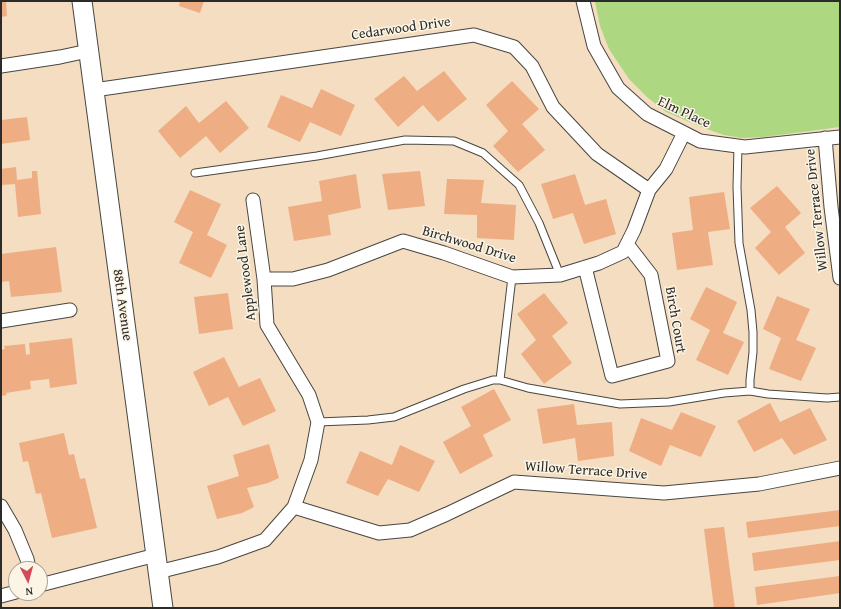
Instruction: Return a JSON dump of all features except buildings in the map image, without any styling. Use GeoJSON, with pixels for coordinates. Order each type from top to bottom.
{"type":"FeatureCollection","features":[{"type":"Feature","properties":{"kind":"street","name":"88th Avenue"},"geometry":{"type":"LineString","coordinates":[[82,1],[163,608]]}},
{"type":"Feature","properties":{"kind":"street","name":"Elm Place"},"geometry":{"type":"LineString","coordinates":[[583,1],[594,46],[618,88],[647,114],[700,141],[745,147],[840,137]]}},
{"type":"Feature","properties":{"kind":"street","name":"Cedarwood Drive"},"geometry":{"type":"LineString","coordinates":[[94,90],[474,35],[514,47],[532,66],[552,107],[597,154],[649,190]]}},
{"type":"Feature","properties":{"kind":"street"},"geometry":{"type":"LineString","coordinates":[[1,66],[88,51]]}},
{"type":"Feature","properties":{"kind":"street","name":"Birchwood Drive"},"geometry":{"type":"LineString","coordinates":[[264,279],[293,279],[328,270],[404,241],[444,253],[512,277],[560,275],[599,263],[623,252],[634,230],[649,190],[666,170],[684,133]]}},
{"type":"Feature","properties":{"kind":"street","name":"Willow Terrace Drive"},"geometry":{"type":"LineString","coordinates":[[826,138],[831,207],[840,278]]}},
{"type":"Feature","properties":{"kind":"street","name":"Applewood Lane"},"geometry":{"type":"LineString","coordinates":[[48,584],[157,564],[218,557],[265,540],[294,507],[311,460],[318,422],[310,395],[267,325],[264,279],[253,200]]}},
{"type":"Feature","properties":{"kind":"street","name":"Birch Court"},"geometry":{"type":"LineString","coordinates":[[585,267],[612,376],[668,361],[651,275],[627,244]]}},
{"type":"Feature","properties":{"kind":"street"},"geometry":{"type":"LineString","coordinates":[[1,321],[70,310]]}},
{"type":"Feature","properties":{"kind":"street","name":"Willow Terrace Drive"},"geometry":{"type":"LineString","coordinates":[[294,507],[379,532],[410,530],[514,482],[664,493],[759,484],[840,468]]}},
{"type":"Feature","properties":{"kind":"street"},"geometry":{"type":"LineString","coordinates":[[1,506],[15,530],[27,561]]}},
{"type":"Feature","properties":{"kind":"lane"},"geometry":{"type":"LineString","coordinates":[[195,173],[316,156],[405,140],[454,141],[483,153],[519,185],[539,223],[560,275]]}},
{"type":"Feature","properties":{"kind":"lane"},"geometry":{"type":"LineString","coordinates":[[738,146],[737,187],[739,243],[754,332],[750,391]]}},
{"type":"Feature","properties":{"kind":"lane"},"geometry":{"type":"LineString","coordinates":[[500,380],[512,277]]}},
{"type":"Feature","properties":{"kind":"lane"},"geometry":{"type":"LineString","coordinates":[[318,422],[368,420],[394,417],[464,389],[493,380],[500,380],[528,388],[620,404],[669,402],[724,393],[750,391],[768,394],[827,398],[840,397]]}},
{"type":"Feature","properties":{"kind":"green space"},"geometry":{"type":"Polygon","coordinates":[[[595,1],[840,1],[840,127],[764,137],[742,138],[724,135],[666,112],[647,97],[629,79],[609,49],[600,26],[595,1]]]}}]}
